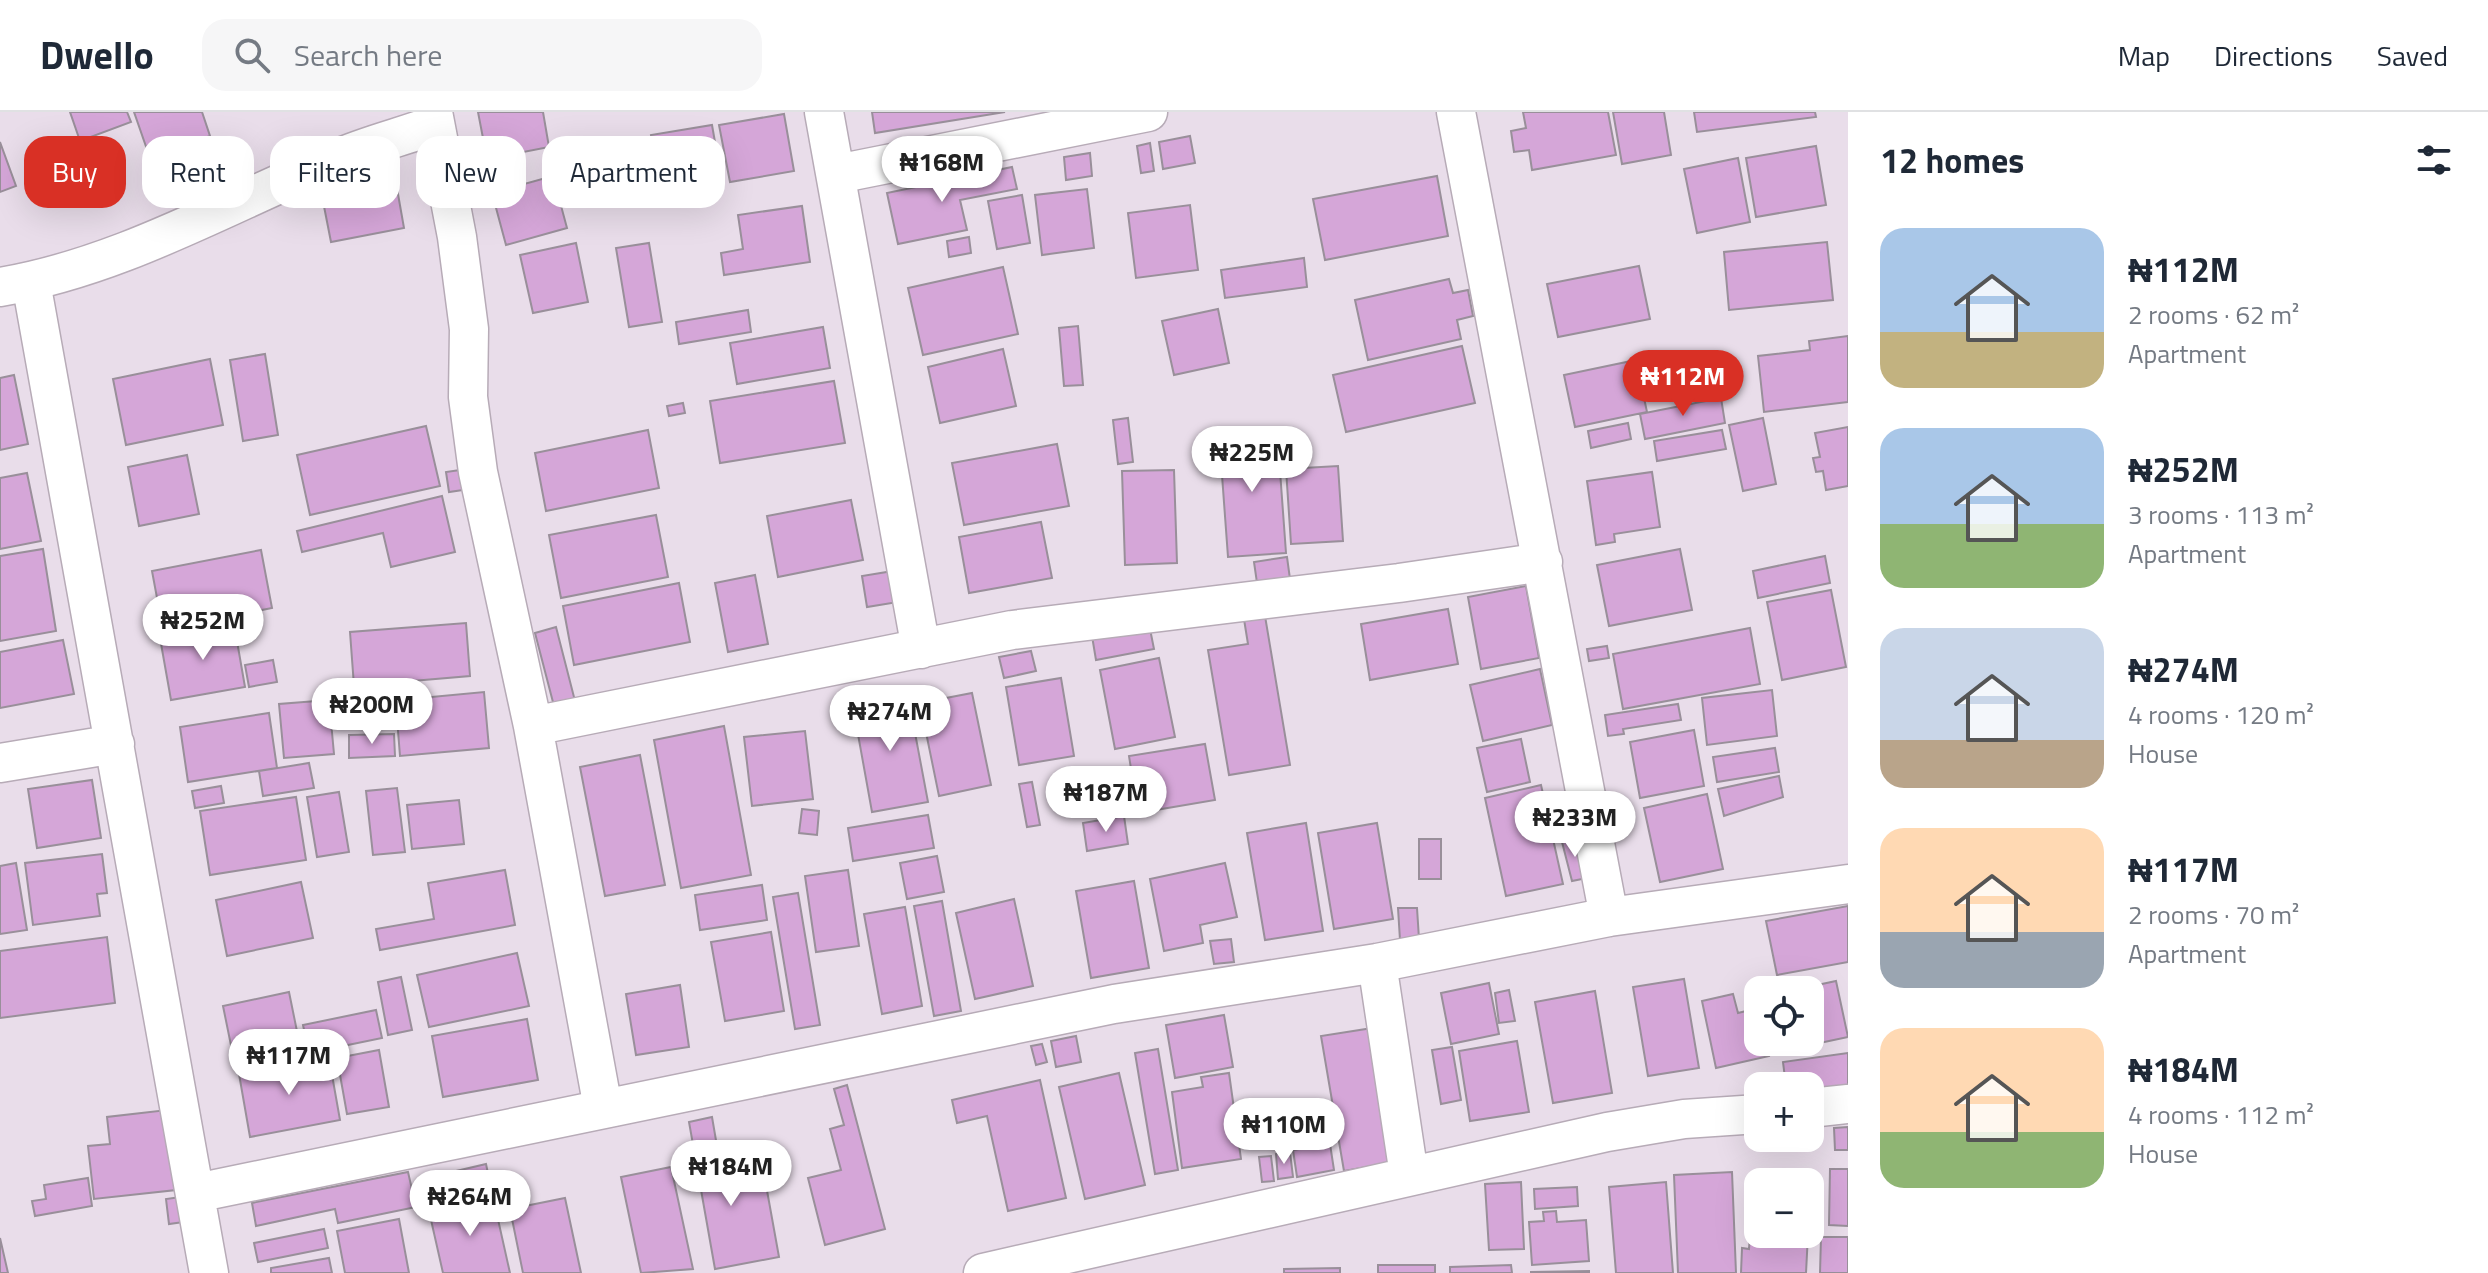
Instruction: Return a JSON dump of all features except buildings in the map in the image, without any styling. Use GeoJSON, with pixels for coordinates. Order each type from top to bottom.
{"type":"FeatureCollection","features":[{"type":"Feature","properties":{"kind":"street"},"geometry":{"type":"LineString","coordinates":[[824,112],[921,649]]}},
{"type":"Feature","properties":{"kind":"street"},"geometry":{"type":"LineString","coordinates":[[837,174],[1148,112]]}},
{"type":"Feature","properties":{"kind":"street"},"geometry":{"type":"LineString","coordinates":[[1456,112],[1609,917]]}},
{"type":"Feature","properties":{"kind":"street"},"geometry":{"type":"LineString","coordinates":[[209,1273],[115,744],[15,284],[179,231],[434,118],[457,237],[469,329],[468,397],[478,472],[533,726],[603,1108]]}},
{"type":"Feature","properties":{"kind":"street"},"geometry":{"type":"LineString","coordinates":[[533,726],[1012,630],[1399,583],[1543,562]]}},
{"type":"Feature","properties":{"kind":"street"},"geometry":{"type":"LineString","coordinates":[[0,763],[115,744]]}},
{"type":"Feature","properties":{"kind":"street"},"geometry":{"type":"LineString","coordinates":[[196,1193],[1114,1004],[1377,963],[1609,917],[1848,884]]}},
{"type":"Feature","properties":{"kind":"street"},"geometry":{"type":"LineString","coordinates":[[1377,963],[1409,1175]]}},
{"type":"Feature","properties":{"kind":"street"},"geometry":{"type":"LineString","coordinates":[[1824,1107],[1848,1104]]}},
{"type":"Feature","properties":{"kind":"street"},"geometry":{"type":"LineString","coordinates":[[983,1273],[1607,1132],[1684,1119],[1744,1115]]}}]}
